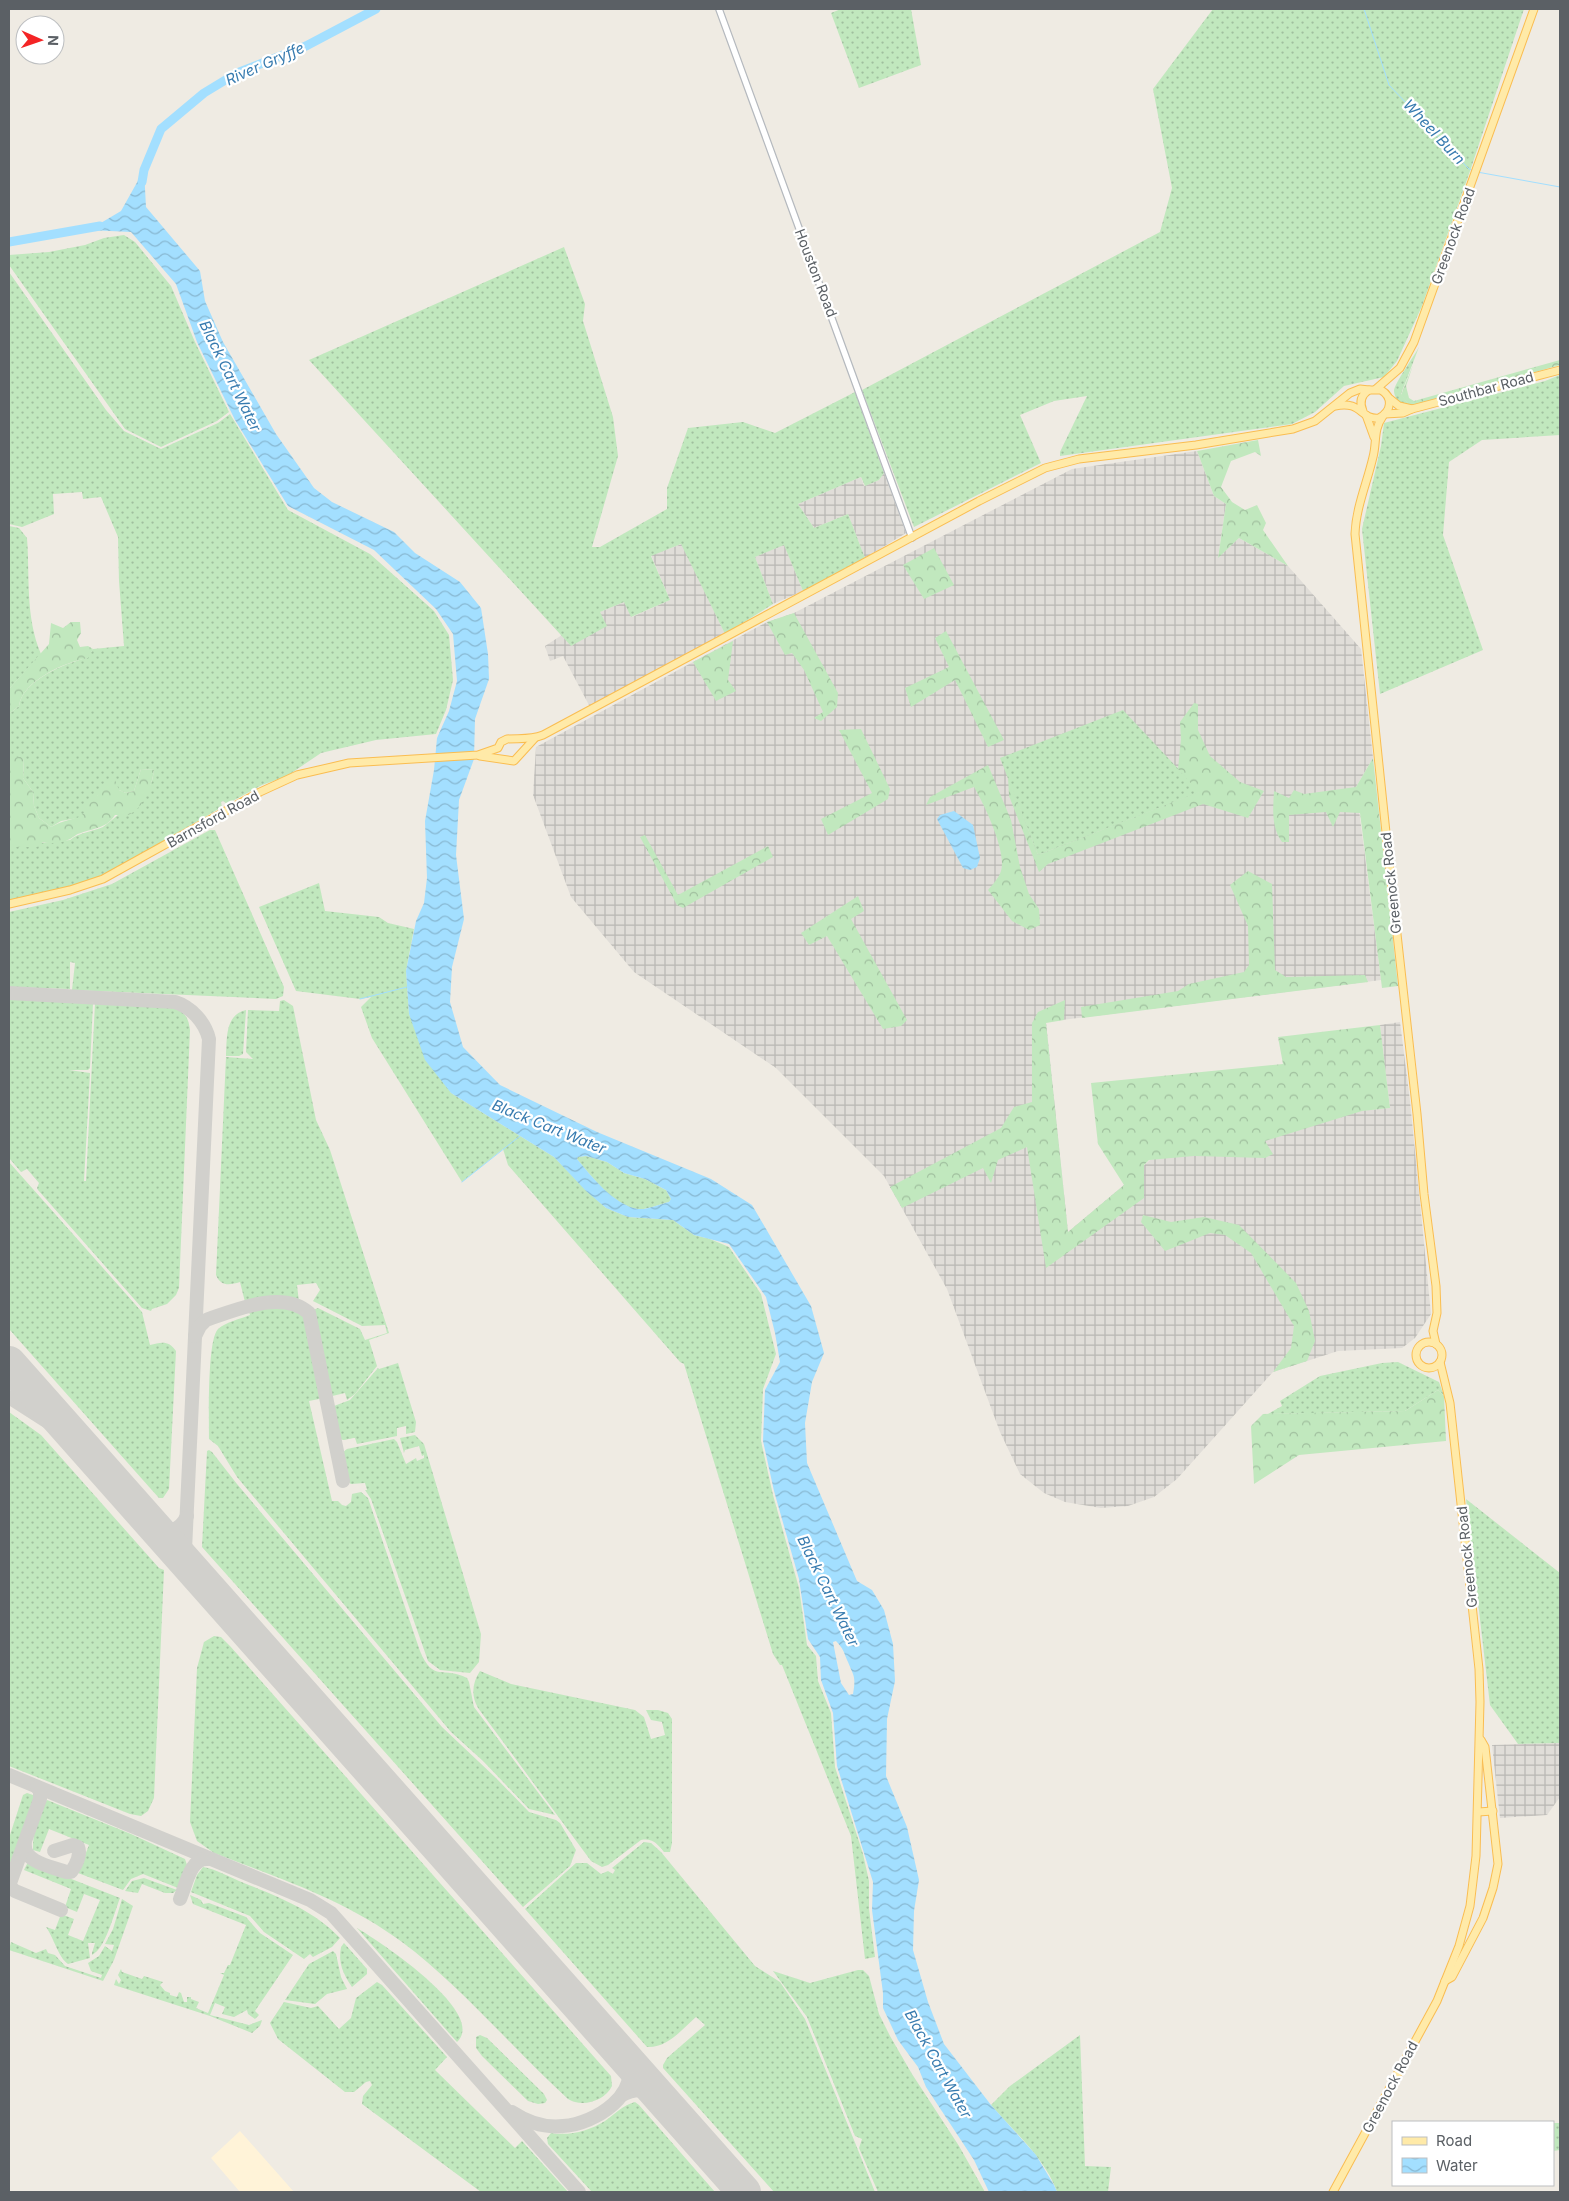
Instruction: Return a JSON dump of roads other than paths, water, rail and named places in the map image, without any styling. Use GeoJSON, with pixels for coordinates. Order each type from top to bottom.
{"type":"FeatureCollection","features":[{"type":"Feature","properties":{"kind":"main road","name":"Houston Road"},"geometry":{"type":"LineString","coordinates":[[719,9],[912,538]]}},
{"type":"Feature","properties":{"kind":"main road","name":"Greenock Road"},"geometry":{"type":"LineString","coordinates":[[1388,397],[1394,376],[1407,358],[1414,342],[1534,9]]}},
{"type":"Feature","properties":{"kind":"main road","name":"Southbar Road"},"geometry":{"type":"LineString","coordinates":[[1384,415],[1403,413],[1560,370]]}},
{"type":"Feature","properties":{"kind":"main road","name":"Greenock Road"},"geometry":{"type":"LineString","coordinates":[[1373,389],[1394,376]]}},
{"type":"Feature","properties":{"kind":"main road"},"geometry":{"type":"LineString","coordinates":[[478,755],[514,761],[535,738],[1021,479],[1054,465],[1079,459],[1196,446],[1293,429],[1315,421],[1335,406],[1343,396],[1360,390],[1373,389],[1388,397],[1399,406],[1412,409]]}},
{"type":"Feature","properties":{"kind":"main road"},"geometry":{"type":"LineString","coordinates":[[1364,413],[1360,402],[1362,397],[1373,389]]}},
{"type":"Feature","properties":{"kind":"main road"},"geometry":{"type":"LineString","coordinates":[[1335,406],[1349,404],[1372,418],[1384,415],[1390,407],[1388,397]]}},
{"type":"Feature","properties":{"kind":"main road","name":"Greenock Road"},"geometry":{"type":"LineString","coordinates":[[1364,413],[1374,437]]}},
{"type":"Feature","properties":{"kind":"main road","name":"Greenock Road"},"geometry":{"type":"LineString","coordinates":[[1384,415],[1376,427],[1374,437],[1375,451],[1359,505],[1355,534],[1390,871],[1418,1114],[1424,1194],[1436,1286],[1437,1313],[1433,1331],[1436,1344]]}},
{"type":"Feature","properties":{"kind":"main road"},"geometry":{"type":"LineString","coordinates":[[478,755],[498,748],[504,740],[510,738],[516,740],[535,738]]}},
{"type":"Feature","properties":{"kind":"main road"},"geometry":{"type":"LineString","coordinates":[[516,740],[520,745],[521,752]]}},
{"type":"Feature","properties":{"kind":"main road"},"geometry":{"type":"LineString","coordinates":[[498,748],[502,759]]}},
{"type":"Feature","properties":{"kind":"main road","name":"Barnsford Road"},"geometry":{"type":"LineString","coordinates":[[9,904],[70,890],[103,879],[260,792],[297,775],[354,762],[478,755]]}},
{"type":"Feature","properties":{"kind":"main road"},"geometry":{"type":"LineString","coordinates":[[1433,1331],[1417,1350],[1417,1360],[1422,1367],[1430,1368],[1443,1379]]}},
{"type":"Feature","properties":{"kind":"main road"},"geometry":{"type":"LineString","coordinates":[[1423,1343],[1431,1342],[1436,1344],[1442,1352],[1440,1362],[1430,1368]]}},
{"type":"Feature","properties":{"kind":"main road","name":"Greenock Road"},"geometry":{"type":"LineString","coordinates":[[1333,2192],[1437,2001],[1467,1923],[1476,1869],[1480,1737],[1478,1659],[1452,1417],[1440,1362]]}},
{"type":"Feature","properties":{"kind":"main road","name":"Greenock Road"},"geometry":{"type":"LineString","coordinates":[[1445,1982],[1452,1977],[1483,1918],[1493,1888],[1497,1855],[1485,1747],[1480,1737]]}},
{"type":"Feature","properties":{"kind":"main road"},"geometry":{"type":"LineString","coordinates":[[1478,1812],[1493,1809]]}},
{"type":"Feature","properties":{"kind":"water"},"geometry":{"type":"Polygon","coordinates":[[[144,170],[146,207],[200,271],[205,301],[223,342],[276,434],[314,488],[332,502],[394,532],[415,553],[460,582],[481,608],[488,654],[489,679],[475,719],[474,759],[459,800],[456,855],[464,919],[452,967],[450,1002],[463,1047],[500,1085],[597,1132],[711,1179],[752,1205],[811,1306],[824,1353],[812,1382],[805,1423],[807,1463],[857,1581],[872,1590],[884,1610],[893,1644],[895,1681],[887,1719],[886,1776],[907,1827],[919,1880],[914,1911],[913,1950],[928,2002],[944,2044],[991,2105],[1036,2155],[1057,2192],[989,2192],[974,2160],[926,2087],[918,2067],[898,2040],[883,2008],[883,1993],[872,1910],[873,1882],[837,1766],[833,1713],[821,1680],[820,1657],[808,1639],[799,1579],[774,1491],[763,1441],[765,1390],[780,1362],[766,1297],[729,1244],[694,1235],[673,1220],[628,1217],[606,1208],[586,1191],[554,1157],[451,1093],[425,1060],[409,1014],[406,971],[416,921],[424,903],[427,878],[425,821],[434,770],[437,738],[449,711],[457,681],[453,634],[436,609],[374,550],[288,506],[235,420],[197,342],[176,284],[131,232],[89,230],[121,211],[144,170]],[[586,1156],[578,1157],[577,1159],[604,1189],[620,1202],[638,1209],[645,1209],[669,1202],[671,1199],[666,1190],[645,1179],[624,1173],[607,1162],[586,1156]],[[836,1641],[833,1642],[841,1683],[849,1695],[853,1694],[853,1674],[844,1651],[836,1641]]]}},
{"type":"Feature","properties":{"kind":"water"},"geometry":{"type":"Polygon","coordinates":[[[954,811],[973,825],[980,858],[977,867],[970,870],[963,868],[937,819],[940,815],[954,811]]]}},
{"type":"Feature","properties":{"kind":"waterway","name":"River Gryffe"},"geometry":{"type":"LineString","coordinates":[[142,182],[144,170],[161,129],[204,93],[237,73],[306,46],[376,9]]}},
{"type":"Feature","properties":{"kind":"waterway","name":"Wheel Burn"},"geometry":{"type":"LineString","coordinates":[[1364,9],[1389,85],[1469,169],[1474,171]]}},
{"type":"Feature","properties":{"kind":"waterway","name":"Wheel Burn"},"geometry":{"type":"LineString","coordinates":[[1477,172],[1560,187]]}},
{"type":"Feature","properties":{"kind":"waterway","name":"Black Cart Water"},"geometry":{"type":"LineString","coordinates":[[9,242],[100,226]]}},
{"type":"Feature","properties":{"kind":"waterway"},"geometry":{"type":"LineString","coordinates":[[360,999],[407,987]]}},
{"type":"Feature","properties":{"kind":"waterway"},"geometry":{"type":"LineString","coordinates":[[462,1182],[520,1136]]}}]}
